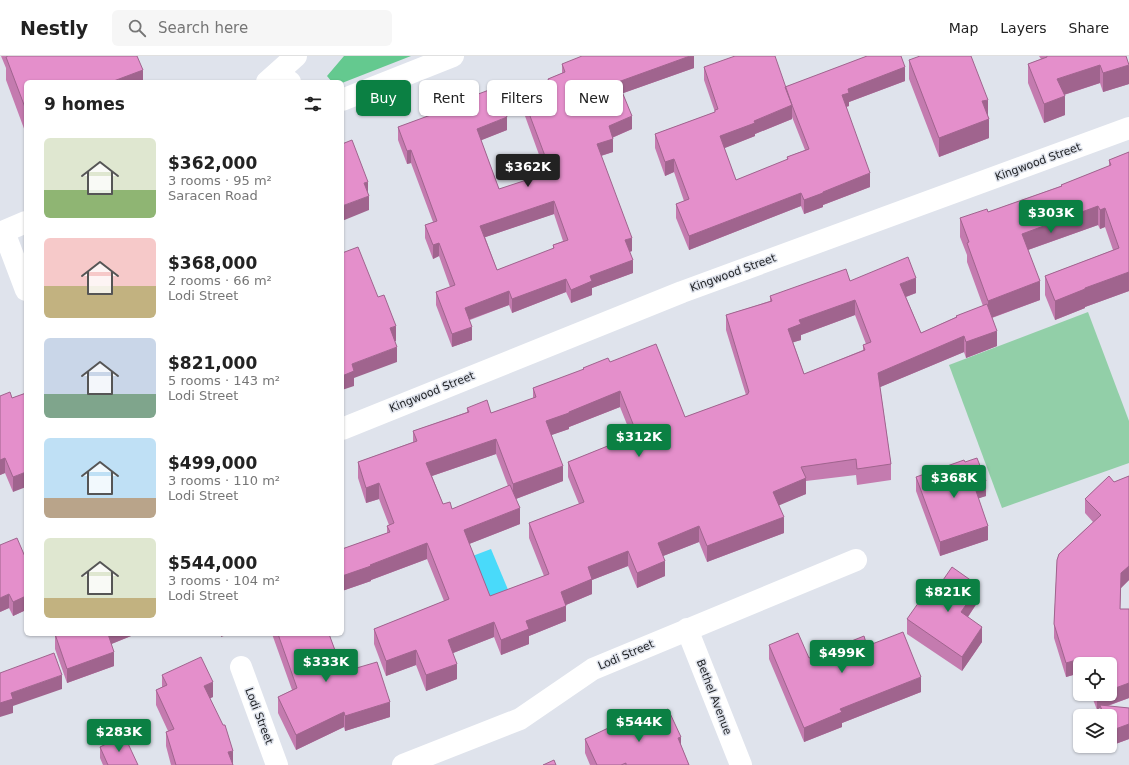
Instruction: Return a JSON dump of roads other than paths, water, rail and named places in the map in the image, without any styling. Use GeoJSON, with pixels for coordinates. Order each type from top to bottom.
{"type":"FeatureCollection","features":[{"type":"Feature","properties":{"kind":"street"},"geometry":{"type":"LineString","coordinates":[[278,79],[296,56]]}},
{"type":"Feature","properties":{"kind":"street"},"geometry":{"type":"LineString","coordinates":[[344,99],[453,56]]}},
{"type":"Feature","properties":{"kind":"street","name":"Kingwood Street"},"geometry":{"type":"LineString","coordinates":[[344,428],[682,292],[1129,128]]}},
{"type":"Feature","properties":{"kind":"street"},"geometry":{"type":"LineString","coordinates":[[24,223],[2,232],[24,285]]}},
{"type":"Feature","properties":{"kind":"street","name":"Lodi Street"},"geometry":{"type":"LineString","coordinates":[[403,765],[520,719],[593,669],[856,560]]}},
{"type":"Feature","properties":{"kind":"street","name":"Bethel Avenue"},"geometry":{"type":"LineString","coordinates":[[687,629],[740,765]]}},
{"type":"Feature","properties":{"kind":"street","name":"Lodi Street"},"geometry":{"type":"LineString","coordinates":[[240,667],[278,765]]}},
{"type":"Feature","properties":{"kind":"water"},"geometry":{"type":"Polygon","coordinates":[[[491,549],[509,592],[488,601],[470,557],[491,549]]]}}]}
